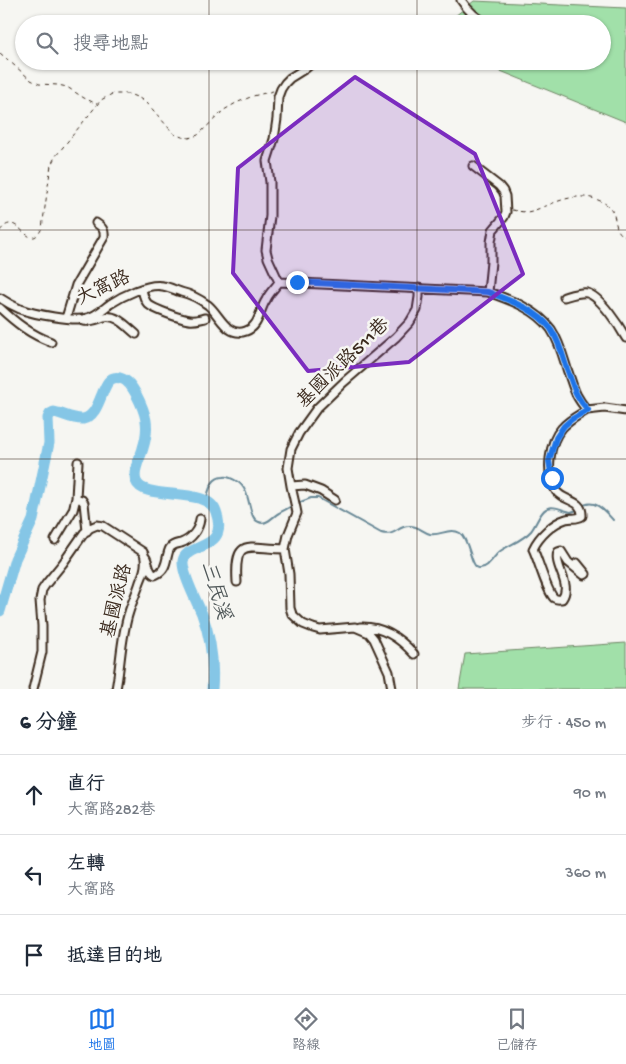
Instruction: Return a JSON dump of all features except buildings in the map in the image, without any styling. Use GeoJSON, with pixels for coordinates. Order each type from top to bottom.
{"type":"FeatureCollection","features":[{"type":"Feature","properties":{"kind":"street"},"geometry":{"type":"LineString","coordinates":[[461,0],[473,15]]}},
{"type":"Feature","properties":{"kind":"street"},"geometry":{"type":"LineString","coordinates":[[303,70],[284,83],[281,89],[278,97],[274,139],[267,161],[270,182],[270,216],[266,250],[279,282],[488,292],[515,302],[534,313],[550,329],[559,345],[574,393],[588,410]]}},
{"type":"Feature","properties":{"kind":"street"},"geometry":{"type":"LineString","coordinates":[[474,166],[499,186],[505,196],[506,209],[504,217],[493,230],[490,242],[492,262],[488,292]]}},
{"type":"Feature","properties":{"kind":"street"},"geometry":{"type":"LineString","coordinates":[[66,318],[76,285],[104,237],[105,232],[96,223]]}},
{"type":"Feature","properties":{"kind":"street","name":"大窩路"},"geometry":{"type":"LineString","coordinates":[[0,298],[25,311],[77,320],[87,318],[112,303],[142,289],[162,286],[185,293],[207,304],[224,325],[238,332],[246,331],[254,326],[267,297],[279,282]]}},
{"type":"Feature","properties":{"kind":"street","name":"基國派路511巷"},"geometry":{"type":"LineString","coordinates":[[355,627],[320,630],[303,624],[292,614],[285,549],[296,513],[288,468],[291,450],[299,433],[317,408],[396,337],[410,322],[417,310],[419,288]]}},
{"type":"Feature","properties":{"kind":"street"},"geometry":{"type":"LineString","coordinates":[[142,289],[148,304],[155,308],[189,320],[205,318]]}},
{"type":"Feature","properties":{"kind":"street"},"geometry":{"type":"LineString","coordinates":[[564,298],[585,293],[591,294],[609,313],[626,338]]}},
{"type":"Feature","properties":{"kind":"street"},"geometry":{"type":"LineString","coordinates":[[0,308],[22,327],[51,342]]}},
{"type":"Feature","properties":{"kind":"street"},"geometry":{"type":"LineString","coordinates":[[77,320],[87,322],[112,317],[136,334]]}},
{"type":"Feature","properties":{"kind":"street"},"geometry":{"type":"LineString","coordinates":[[577,563],[586,574],[584,575],[568,562],[561,551],[558,552],[556,556],[564,577],[565,591],[564,597],[558,600],[548,588],[533,549],[538,539],[556,524],[568,518],[580,519],[582,516],[580,507],[560,495],[556,490],[552,478],[549,461],[556,438],[572,419],[588,410],[605,408],[626,411]]}},
{"type":"Feature","properties":{"kind":"street"},"geometry":{"type":"LineString","coordinates":[[55,540],[73,510],[76,498],[78,462]]}},
{"type":"Feature","properties":{"kind":"street"},"geometry":{"type":"LineString","coordinates":[[291,486],[305,485],[321,491],[335,500]]}},
{"type":"Feature","properties":{"kind":"street"},"geometry":{"type":"LineString","coordinates":[[33,689],[42,652],[40,600],[42,590],[87,531],[84,503],[76,498]]}},
{"type":"Feature","properties":{"kind":"street"},"geometry":{"type":"LineString","coordinates":[[145,556],[150,572],[155,575],[159,573],[167,562],[170,548],[192,536],[199,525],[200,519]]}},
{"type":"Feature","properties":{"kind":"street","name":"基國派路"},"geometry":{"type":"LineString","coordinates":[[87,531],[97,525],[103,526],[143,552],[145,556],[142,579],[129,612],[116,689]]}},
{"type":"Feature","properties":{"kind":"street"},"geometry":{"type":"LineString","coordinates":[[237,582],[236,564],[240,551],[244,548],[285,549]]}},
{"type":"Feature","properties":{"kind":"street"},"geometry":{"type":"LineString","coordinates":[[355,627],[372,627],[384,631],[404,643],[414,654]]}},
{"type":"Feature","properties":{"kind":"street"},"geometry":{"type":"LineString","coordinates":[[355,627],[369,633],[374,639],[389,672],[392,689]]}},
{"type":"Feature","properties":{"kind":"path"},"geometry":{"type":"LineString","coordinates":[[0,53],[15,66]]}},
{"type":"Feature","properties":{"kind":"path"},"geometry":{"type":"LineString","coordinates":[[20,70],[38,84],[67,87],[98,104]]}},
{"type":"Feature","properties":{"kind":"path"},"geometry":{"type":"LineString","coordinates":[[0,231],[10,223],[32,238],[39,234],[42,228],[51,165],[55,157],[101,100],[112,94],[129,94],[139,98],[147,104],[174,134],[189,138],[198,135],[224,110],[236,103],[253,96],[281,89]]}},
{"type":"Feature","properties":{"kind":"path"},"geometry":{"type":"LineString","coordinates":[[506,209],[526,212],[559,200],[588,197],[605,203],[611,208],[614,213],[616,227],[626,237]]}},
{"type":"Feature","properties":{"kind":"highlighted area"},"geometry":{"type":"Polygon","coordinates":[[[355,77],[475,154],[523,274],[409,362],[308,371],[233,273],[238,168],[355,77]]]}},
{"type":"Feature","properties":{"kind":"green space"},"geometry":{"type":"Polygon","coordinates":[[[474,1],[626,8],[626,122],[498,70],[611,70],[611,15],[456,15],[474,1]]]}},
{"type":"Feature","properties":{"kind":"green space"},"geometry":{"type":"Polygon","coordinates":[[[626,643],[626,689],[459,689],[465,654],[626,643]]]}},
{"type":"Feature","properties":{"kind":"waterway","name":"三民溪"},"geometry":{"type":"LineString","coordinates":[[0,611],[15,559],[33,520],[49,443],[48,418],[50,414],[54,412],[80,419],[90,416],[99,403],[109,381],[114,378],[123,379],[130,384],[136,394],[146,420],[145,440],[136,468],[136,481],[141,487],[150,491],[201,499],[210,504],[216,512],[219,525],[213,540],[191,551],[183,561],[187,580],[208,632],[213,670],[212,689]]}},
{"type":"Feature","properties":{"kind":"waterway"},"geometry":{"type":"LineString","coordinates":[[206,500],[213,482],[219,478],[229,477],[238,482],[246,491],[255,520],[259,522],[268,521],[293,505]]}},
{"type":"Feature","properties":{"kind":"waterway"},"geometry":{"type":"LineString","coordinates":[[298,503],[311,498],[318,498],[386,534],[393,533],[405,526],[415,527],[430,534],[456,531],[463,536],[474,563],[479,568],[485,566],[499,552],[527,534],[546,509],[555,507],[571,512],[577,510]]}},
{"type":"Feature","properties":{"kind":"waterway"},"geometry":{"type":"LineString","coordinates":[[581,507],[586,504],[595,504],[603,509],[613,520]]}},
{"type":"Feature","properties":{"kind":"route"},"geometry":{"type":"LineString","coordinates":[[297,282],[488,292],[515,302],[534,313],[550,329],[559,345],[574,393],[588,410],[564,426],[556,438],[549,461],[552,478]]}}]}
